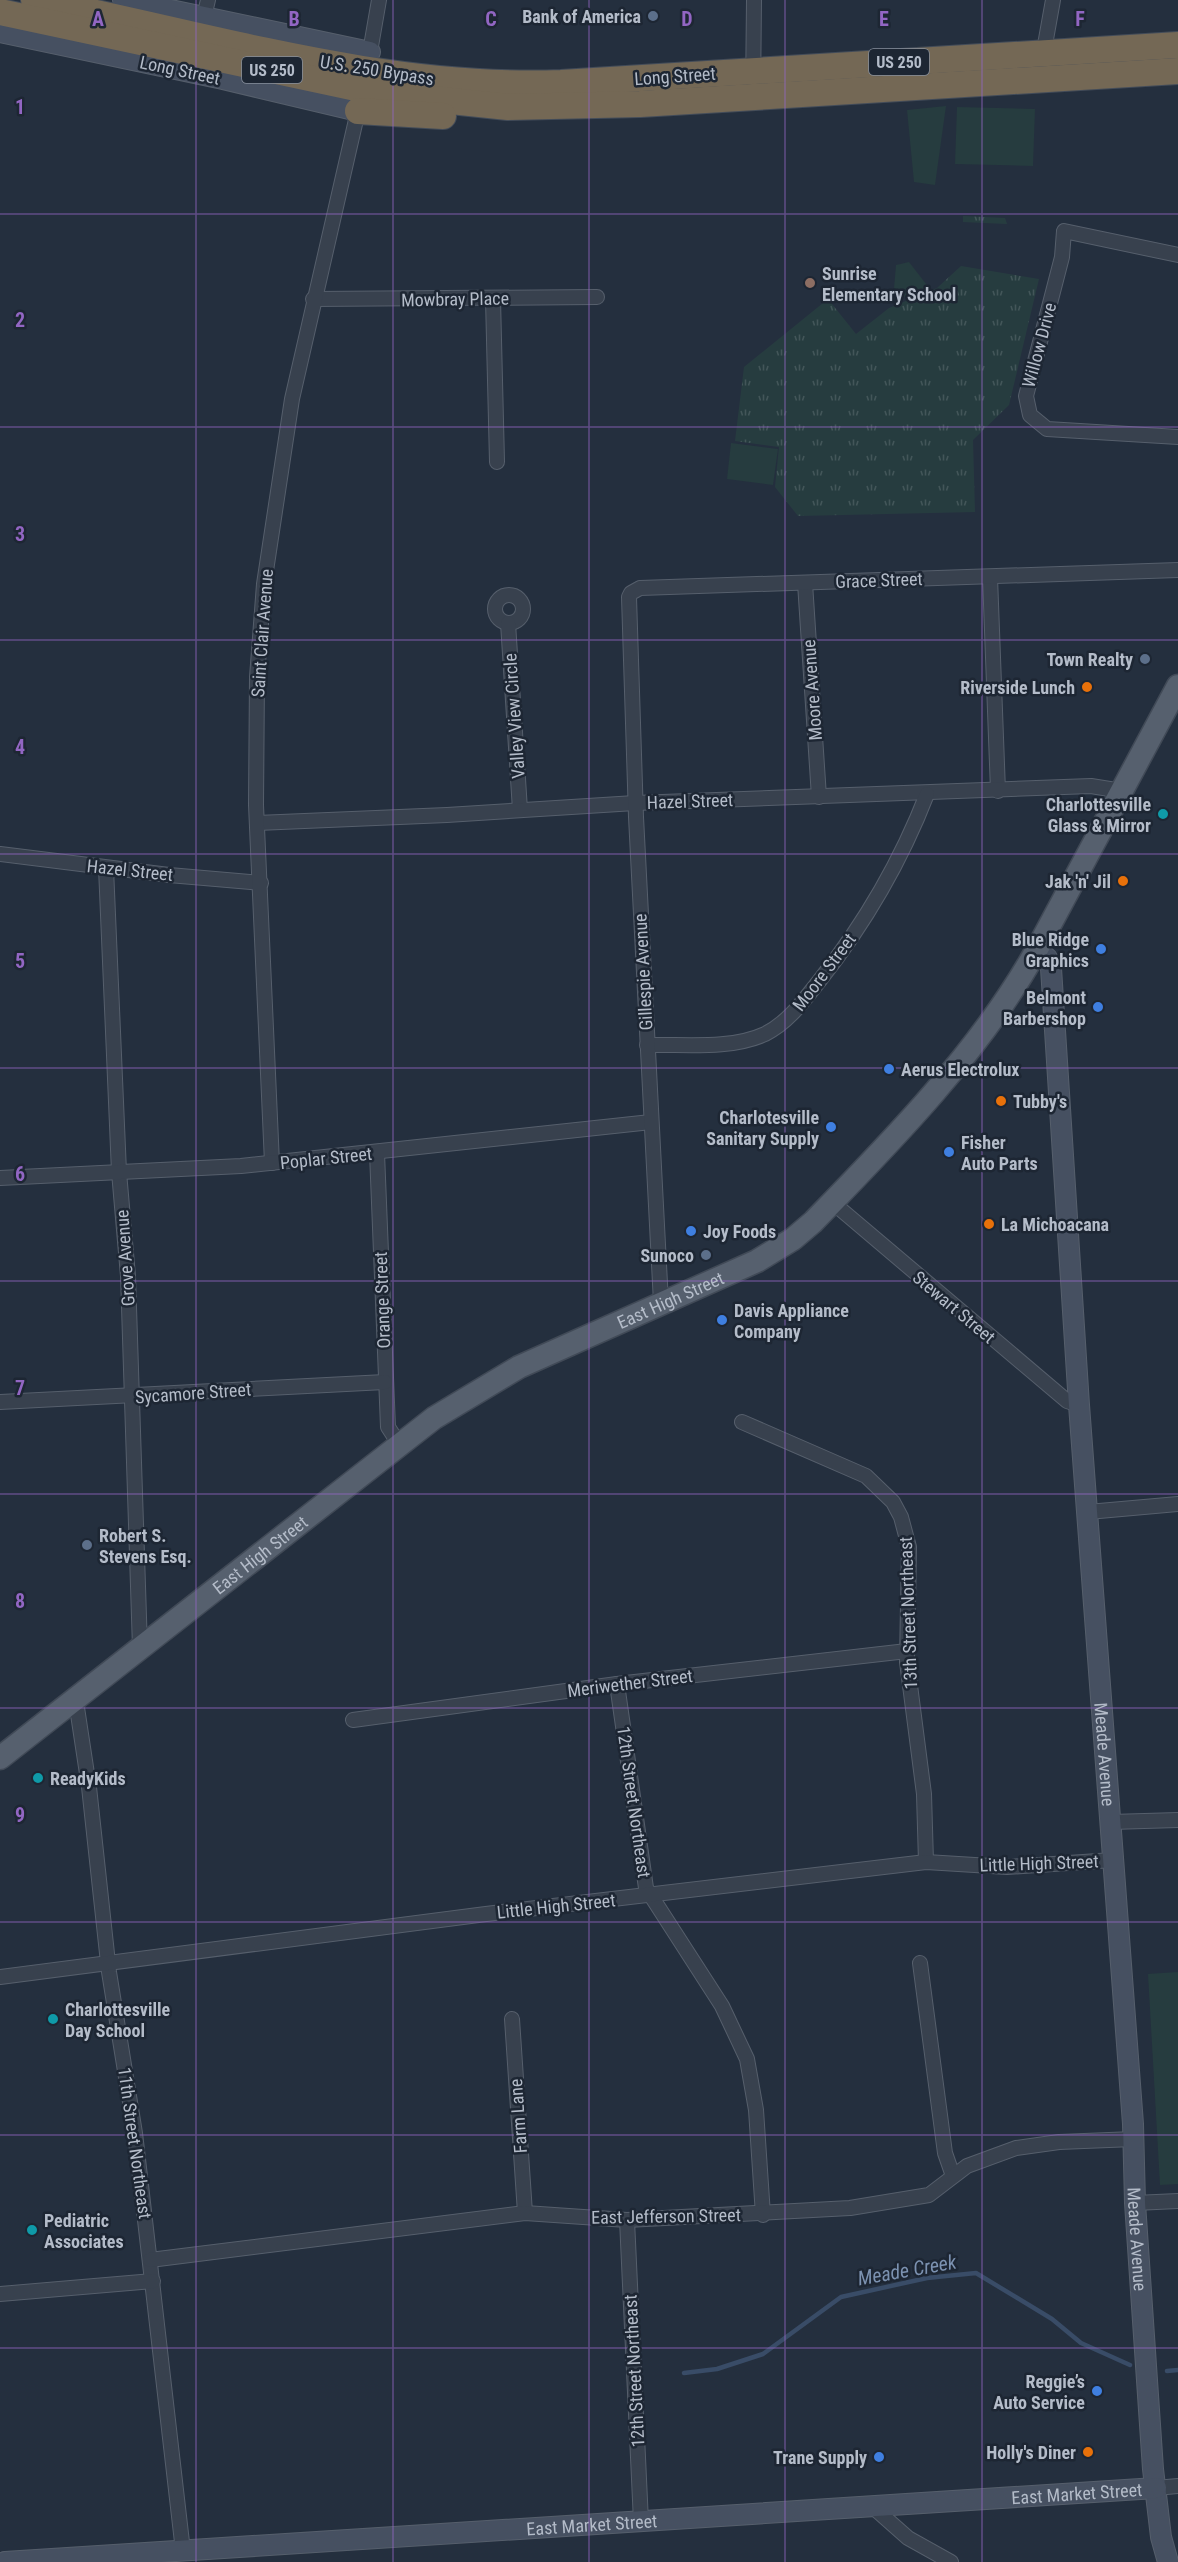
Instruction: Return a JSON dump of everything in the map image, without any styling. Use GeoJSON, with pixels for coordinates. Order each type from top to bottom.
{"type":"FeatureCollection","features":[{"type":"Feature","properties":{"kind":"highway","name":"U.S. 250 Bypass"},"geometry":{"type":"LineString","coordinates":[[45,2],[302,57],[398,75],[486,84],[561,83]]}},
{"type":"Feature","properties":{"kind":"highway","name":"US 250"},"geometry":{"type":"LineString","coordinates":[[0,12],[384,94],[460,103],[548,108],[1178,71]]}},
{"type":"Feature","properties":{"kind":"highway","name":"US 250"},"geometry":{"type":"LineString","coordinates":[[754,70],[1178,45]]}},
{"type":"Feature","properties":{"kind":"highway"},"geometry":{"type":"LineString","coordinates":[[370,52],[480,72],[528,74],[561,83]]}},
{"type":"Feature","properties":{"kind":"highway","name":"Long Street"},"geometry":{"type":"LineString","coordinates":[[561,83],[754,70]]}},
{"type":"Feature","properties":{"kind":"highway"},"geometry":{"type":"LineString","coordinates":[[358,111],[470,117],[548,108]]}},
{"type":"Feature","properties":{"kind":"main road"},"geometry":{"type":"LineString","coordinates":[[123,0],[206,9],[370,52]]}},
{"type":"Feature","properties":{"kind":"main road","name":"Long Street"},"geometry":{"type":"LineString","coordinates":[[0,32],[223,79],[358,111]]}},
{"type":"Feature","properties":{"kind":"main road","name":"East High Street"},"geometry":{"type":"LineString","coordinates":[[0,1758],[76,1701],[140,1648],[434,1418],[519,1367],[780,1248],[832,1202],[979,1039],[1036,951],[1178,686]]}},
{"type":"Feature","properties":{"kind":"main road","name":"Meade Avenue"},"geometry":{"type":"LineString","coordinates":[[1036,951],[1047,958],[1051,968],[1080,1405],[1134,2139],[1135,2203],[1156,2488],[1161,2536],[1168,2562]]}},
{"type":"Feature","properties":{"kind":"main road","name":"East Market Street"},"geometry":{"type":"LineString","coordinates":[[5,2562],[1156,2488]]}},
{"type":"Feature","properties":{"kind":"street"},"geometry":{"type":"LineString","coordinates":[[370,52],[379,0]]}},
{"type":"Feature","properties":{"kind":"street"},"geometry":{"type":"LineString","coordinates":[[753,96],[754,0]]}},
{"type":"Feature","properties":{"kind":"street"},"geometry":{"type":"LineString","coordinates":[[1039,79],[1053,0]]}},
{"type":"Feature","properties":{"kind":"street","name":"Saint Clair Avenue"},"geometry":{"type":"LineString","coordinates":[[272,1163],[257,823],[257,677],[264,584],[290,409],[313,298],[358,111]]}},
{"type":"Feature","properties":{"kind":"street","name":"Willow Drive"},"geometry":{"type":"LineString","coordinates":[[1178,255],[1064,231],[1062,257],[1026,396],[1030,416],[1038,424],[1053,430],[1178,437]]}},
{"type":"Feature","properties":{"kind":"street","name":"Mowbray Place"},"geometry":{"type":"LineString","coordinates":[[313,298],[597,297]]}},
{"type":"Feature","properties":{"kind":"street"},"geometry":{"type":"LineString","coordinates":[[493,299],[497,462]]}},
{"type":"Feature","properties":{"kind":"street","name":"Grace Street"},"geometry":{"type":"LineString","coordinates":[[630,641],[629,597],[636,589],[1178,570]]}},
{"type":"Feature","properties":{"kind":"street"},"geometry":{"type":"LineString","coordinates":[[990,577],[998,791]]}},
{"type":"Feature","properties":{"kind":"street","name":"Moore Avenue"},"geometry":{"type":"LineString","coordinates":[[805,583],[819,797]]}},
{"type":"Feature","properties":{"kind":"street","name":"Valley View Circle"},"geometry":{"type":"LineString","coordinates":[[508,623],[520,810]]}},
{"type":"Feature","properties":{"kind":"street","name":"Gillespie Avenue"},"geometry":{"type":"LineString","coordinates":[[630,641],[635,803],[661,1303]]}},
{"type":"Feature","properties":{"kind":"street","name":"Hazel Street"},"geometry":{"type":"LineString","coordinates":[[257,823],[635,803],[927,794],[1091,786],[1122,790]]}},
{"type":"Feature","properties":{"kind":"street","name":"Moore Street"},"geometry":{"type":"LineString","coordinates":[[647,1045],[748,1040],[765,1034],[794,1013],[845,947],[869,910],[900,857],[927,794]]}},
{"type":"Feature","properties":{"kind":"street","name":"Hazel Street"},"geometry":{"type":"LineString","coordinates":[[0,854],[106,868],[261,883]]}},
{"type":"Feature","properties":{"kind":"street","name":"Grove Avenue"},"geometry":{"type":"LineString","coordinates":[[106,868],[119,1172],[128,1276],[140,1648]]}},
{"type":"Feature","properties":{"kind":"street","name":"Poplar Street"},"geometry":{"type":"LineString","coordinates":[[0,1178],[272,1163],[651,1122]]}},
{"type":"Feature","properties":{"kind":"street","name":"Orange Street"},"geometry":{"type":"LineString","coordinates":[[377,1153],[388,1427],[399,1444]]}},
{"type":"Feature","properties":{"kind":"street","name":"Stewart Street"},"geometry":{"type":"LineString","coordinates":[[832,1202],[1067,1401],[1080,1405]]}},
{"type":"Feature","properties":{"kind":"street","name":"Sycamore Street"},"geometry":{"type":"LineString","coordinates":[[0,1402],[131,1397],[385,1382]]}},
{"type":"Feature","properties":{"kind":"street","name":"13th Street Northeast"},"geometry":{"type":"LineString","coordinates":[[742,1422],[856,1471],[882,1489],[893,1502],[901,1517],[909,1547],[907,1652],[924,1794],[926,1862]]}},
{"type":"Feature","properties":{"kind":"street"},"geometry":{"type":"LineString","coordinates":[[1088,1512],[1178,1504]]}},
{"type":"Feature","properties":{"kind":"street","name":"Meriwether Street"},"geometry":{"type":"LineString","coordinates":[[353,1720],[617,1684],[907,1652]]}},
{"type":"Feature","properties":{"kind":"street","name":"12th Street Northeast"},"geometry":{"type":"LineString","coordinates":[[617,1684],[644,1880],[650,1896],[722,2006],[747,2059],[756,2109],[763,2215]]}},
{"type":"Feature","properties":{"kind":"street","name":"11th Street Northeast"},"geometry":{"type":"LineString","coordinates":[[76,1701],[89,1787],[108,1962],[135,2133],[183,2551]]}},
{"type":"Feature","properties":{"kind":"street"},"geometry":{"type":"LineString","coordinates":[[1111,1822],[1178,1820]]}},
{"type":"Feature","properties":{"kind":"street","name":"Little High Street"},"geometry":{"type":"LineString","coordinates":[[0,1977],[926,1862],[1007,1867],[1113,1860]]}},
{"type":"Feature","properties":{"kind":"street"},"geometry":{"type":"LineString","coordinates":[[920,1963],[945,2153],[952,2176]]}},
{"type":"Feature","properties":{"kind":"street","name":"Farm Lane"},"geometry":{"type":"LineString","coordinates":[[512,2019],[525,2213]]}},
{"type":"Feature","properties":{"kind":"street","name":"East Jefferson Street"},"geometry":{"type":"LineString","coordinates":[[150,2260],[525,2213],[627,2220],[763,2215],[850,2208],[929,2195],[967,2166],[995,2155],[1032,2145],[1134,2139]]}},
{"type":"Feature","properties":{"kind":"street"},"geometry":{"type":"LineString","coordinates":[[1135,2203],[1178,2201]]}},
{"type":"Feature","properties":{"kind":"street","name":"12th Street Northeast"},"geometry":{"type":"LineString","coordinates":[[627,2220],[641,2522]]}},
{"type":"Feature","properties":{"kind":"street"},"geometry":{"type":"LineString","coordinates":[[0,2294],[153,2281]]}},
{"type":"Feature","properties":{"kind":"street","name":"East Market Street"},"geometry":{"type":"LineString","coordinates":[[1156,2488],[1178,2486]]}},
{"type":"Feature","properties":{"kind":"street"},"geometry":{"type":"LineString","coordinates":[[873,2506],[908,2538],[951,2562]]}},
{"type":"Feature","properties":{"kind":"green space"},"geometry":{"type":"Polygon","coordinates":[[[946,106],[935,185],[914,182],[907,110],[946,106]]]}},
{"type":"Feature","properties":{"kind":"green space"},"geometry":{"type":"Polygon","coordinates":[[[957,107],[1035,109],[1033,166],[955,164],[957,107]]]}},
{"type":"Feature","properties":{"kind":"green space"},"geometry":{"type":"Polygon","coordinates":[[[963,216],[1005,218],[1007,224],[963,222],[963,216]]]}},
{"type":"Feature","properties":{"kind":"green space"},"geometry":{"type":"Polygon","coordinates":[[[909,262],[930,289],[893,300],[896,265],[909,262]]]}},
{"type":"Feature","properties":{"kind":"green space"},"geometry":{"type":"Polygon","coordinates":[[[961,266],[1039,279],[1009,405],[973,440],[975,512],[798,516],[775,487],[779,447],[735,441],[744,367],[828,299],[856,334],[889,308],[937,288],[961,266]]]}},
{"type":"Feature","properties":{"kind":"green space"},"geometry":{"type":"Polygon","coordinates":[[[731,443],[778,449],[773,485],[727,479],[731,443]]]}},
{"type":"Feature","properties":{"kind":"green space"},"geometry":{"type":"Polygon","coordinates":[[[1178,1972],[1178,2184],[1160,2185],[1148,1974],[1178,1972]]]}},
{"type":"Feature","properties":{"kind":"waterway","name":"Meade Creek"},"geometry":{"type":"LineString","coordinates":[[684,2373],[717,2369],[763,2354],[841,2297],[927,2278],[976,2273],[1052,2319],[1081,2343],[1130,2365]]}},
{"type":"Feature","properties":{"kind":"waterway","name":"Meade Creek"},"geometry":{"type":"LineString","coordinates":[[1167,2371],[1178,2370]]}},
{"type":"Feature","properties":{"kind":"place","name":"Bank of America"},"geometry":{"type":"Point","coordinates":[653,16]}},
{"type":"Feature","properties":{"kind":"place","name":"Sunrise Elementary School"},"geometry":{"type":"Point","coordinates":[810,283]}},
{"type":"Feature","properties":{"kind":"place","name":"Town Realty"},"geometry":{"type":"Point","coordinates":[1145,659]}},
{"type":"Feature","properties":{"kind":"place","name":"Riverside Lunch"},"geometry":{"type":"Point","coordinates":[1087,687]}},
{"type":"Feature","properties":{"kind":"place","name":"Charlottesville Glass & Mirror"},"geometry":{"type":"Point","coordinates":[1163,814]}},
{"type":"Feature","properties":{"kind":"place","name":"Jak 'n' Jil"},"geometry":{"type":"Point","coordinates":[1123,881]}},
{"type":"Feature","properties":{"kind":"place","name":"Blue Ridge Graphics"},"geometry":{"type":"Point","coordinates":[1101,949]}},
{"type":"Feature","properties":{"kind":"place","name":"Belmont Barbershop"},"geometry":{"type":"Point","coordinates":[1098,1007]}},
{"type":"Feature","properties":{"kind":"place","name":"Aerus Electrolux"},"geometry":{"type":"Point","coordinates":[889,1069]}},
{"type":"Feature","properties":{"kind":"place","name":"Tubby's"},"geometry":{"type":"Point","coordinates":[1001,1101]}},
{"type":"Feature","properties":{"kind":"place","name":"Charlotesville Sanitary Supply"},"geometry":{"type":"Point","coordinates":[831,1127]}},
{"type":"Feature","properties":{"kind":"place","name":"Fisher Auto Parts"},"geometry":{"type":"Point","coordinates":[949,1152]}},
{"type":"Feature","properties":{"kind":"place","name":"La Michoacana"},"geometry":{"type":"Point","coordinates":[989,1224]}},
{"type":"Feature","properties":{"kind":"place","name":"Joy Foods"},"geometry":{"type":"Point","coordinates":[691,1231]}},
{"type":"Feature","properties":{"kind":"place","name":"Sunoco"},"geometry":{"type":"Point","coordinates":[706,1255]}},
{"type":"Feature","properties":{"kind":"place","name":"Davis Appliance Company"},"geometry":{"type":"Point","coordinates":[722,1320]}},
{"type":"Feature","properties":{"kind":"place","name":"Robert S. Stevens Esq."},"geometry":{"type":"Point","coordinates":[87,1545]}},
{"type":"Feature","properties":{"kind":"place","name":"ReadyKids"},"geometry":{"type":"Point","coordinates":[38,1778]}},
{"type":"Feature","properties":{"kind":"place","name":"Charlottesville Day School"},"geometry":{"type":"Point","coordinates":[53,2019]}},
{"type":"Feature","properties":{"kind":"place","name":"Pediatric Associates"},"geometry":{"type":"Point","coordinates":[32,2230]}},
{"type":"Feature","properties":{"kind":"place","name":"Reggie’s Auto Service"},"geometry":{"type":"Point","coordinates":[1097,2391]}},
{"type":"Feature","properties":{"kind":"place","name":"Holly's Diner"},"geometry":{"type":"Point","coordinates":[1088,2452]}},
{"type":"Feature","properties":{"kind":"place","name":"Trane Supply"},"geometry":{"type":"Point","coordinates":[879,2457]}}]}
